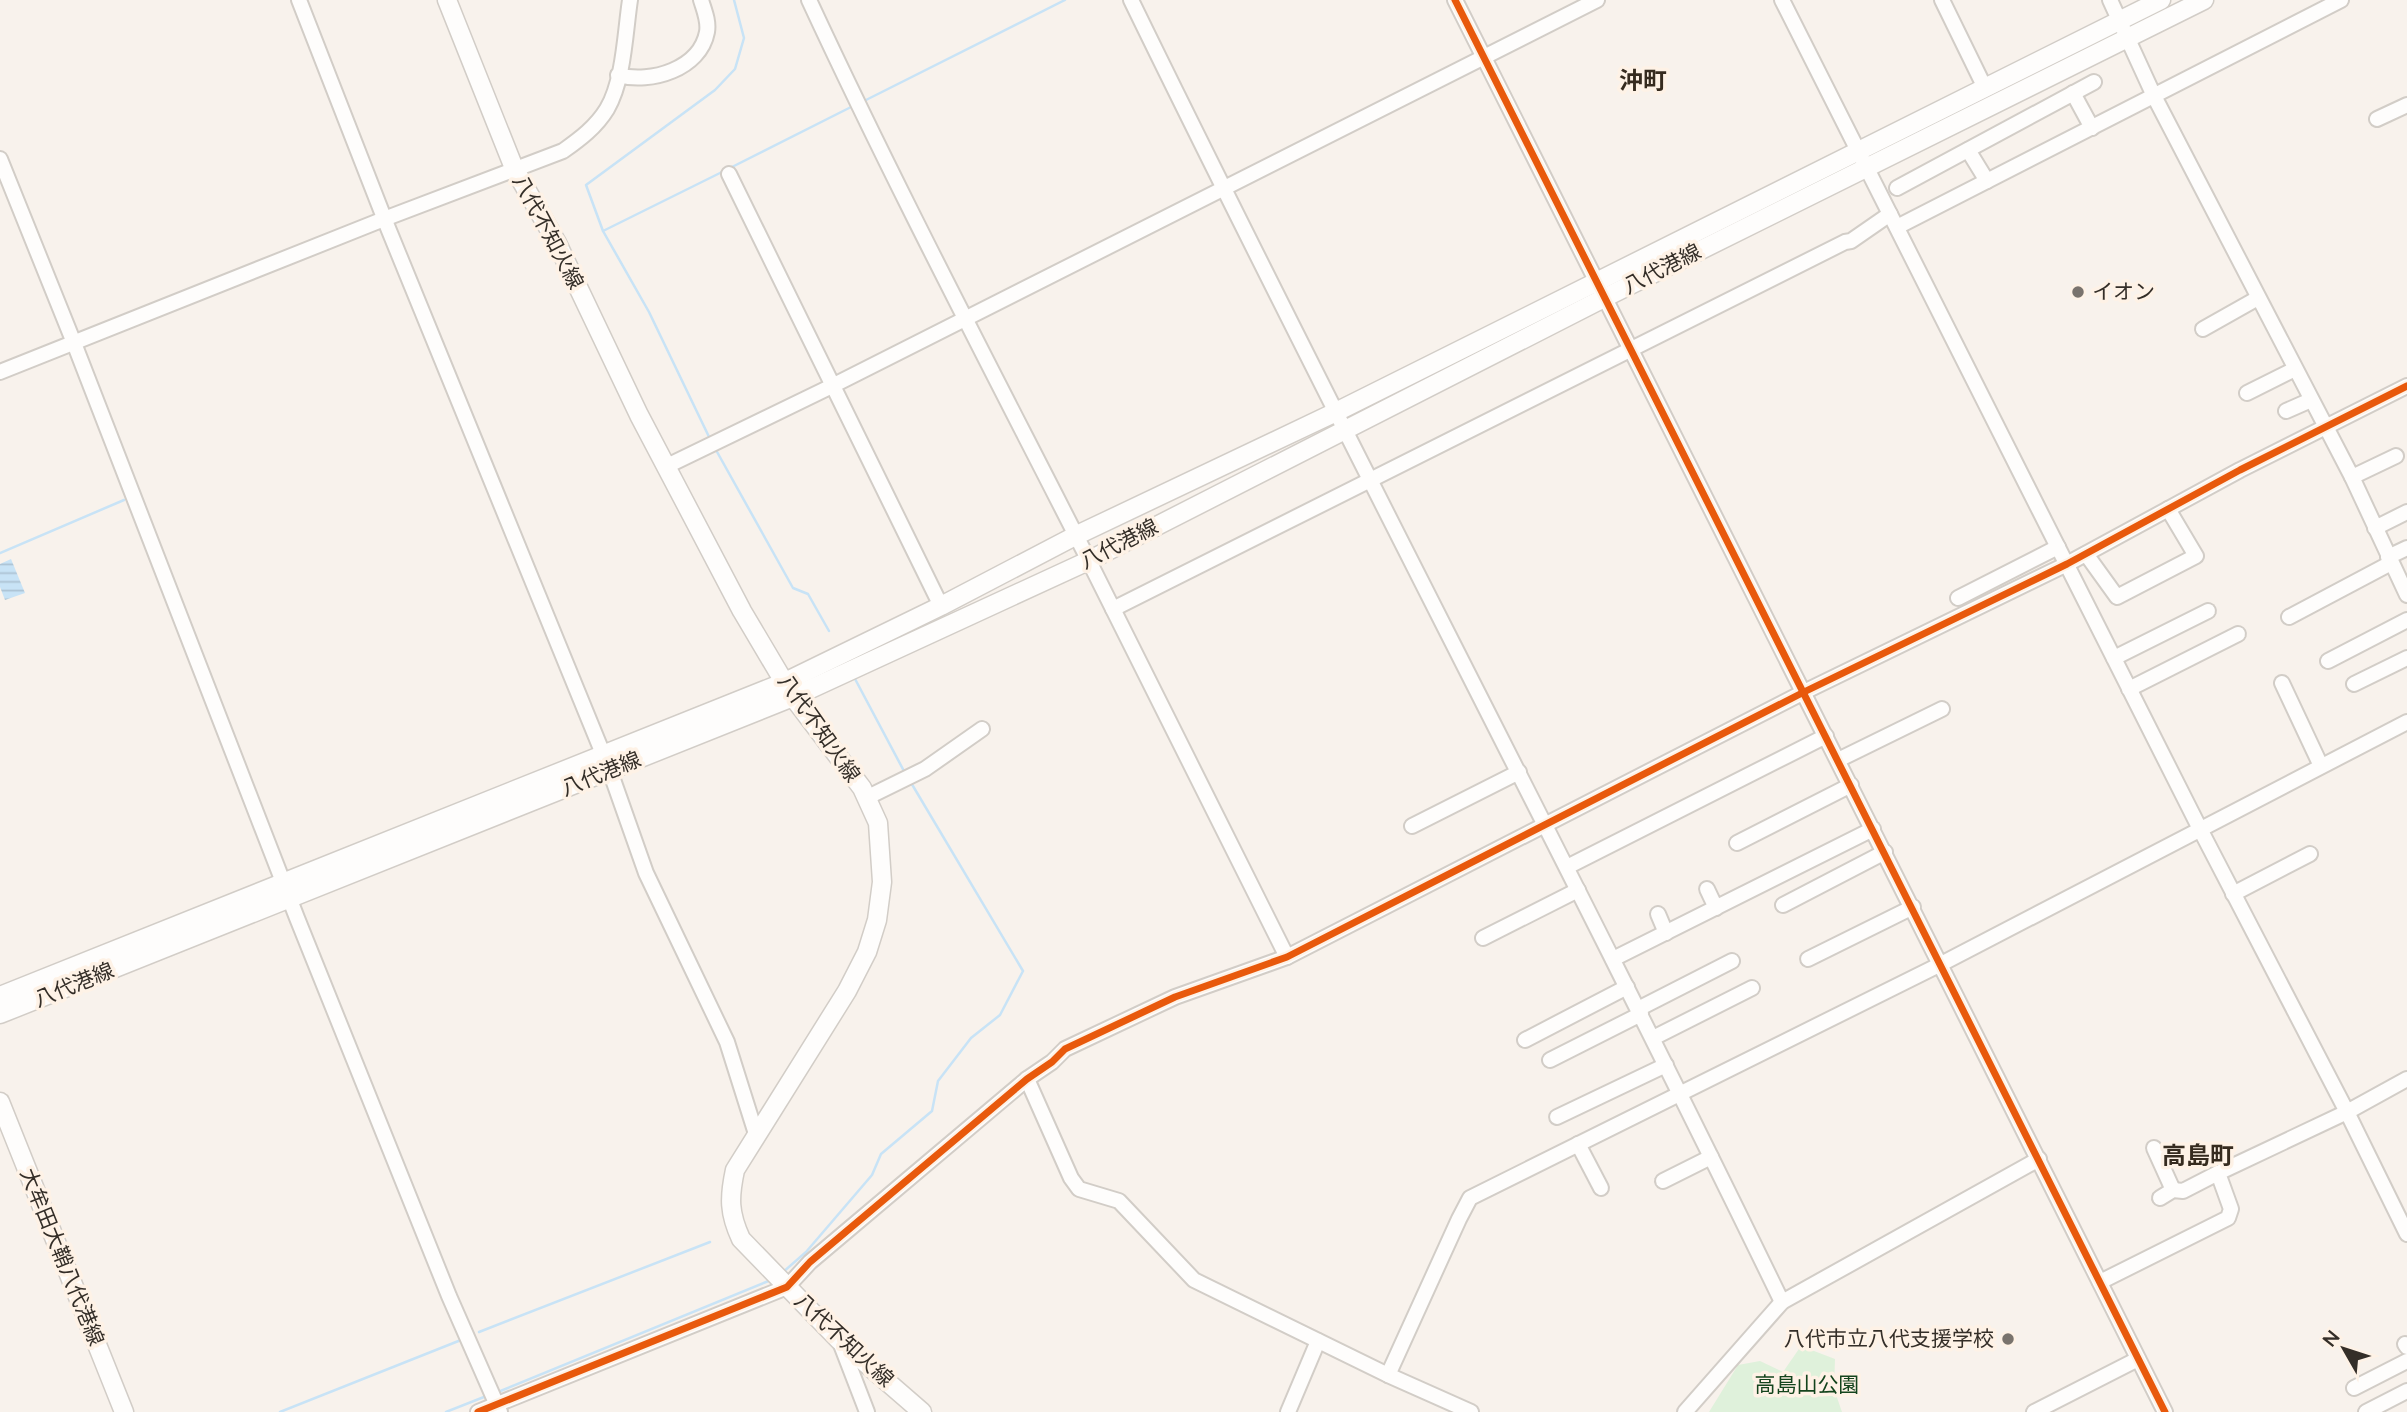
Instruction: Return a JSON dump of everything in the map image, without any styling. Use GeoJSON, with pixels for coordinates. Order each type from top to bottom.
{"type":"FeatureCollection","features":[{"type":"Feature","properties":{"kind":"main road","name":"八代不知火線"},"geometry":{"type":"LineString","coordinates":[[447,0],[514,168],[557,243],[639,415],[742,611],[789,689],[862,788],[878,823],[883,882],[877,920],[867,952],[847,991],[735,1170],[730,1194],[732,1218],[741,1239],[839,1340],[922,1412]]}},
{"type":"Feature","properties":{"kind":"main road","name":"八代港線"},"geometry":{"type":"LineString","coordinates":[[1862,159],[1985,88],[2161,0]]}},
{"type":"Feature","properties":{"kind":"main road","name":"八代港線"},"geometry":{"type":"LineString","coordinates":[[0,1014],[603,753],[789,689],[1076,536],[1600,290],[1862,159],[2204,0]]}},
{"type":"Feature","properties":{"kind":"main road","name":"八代港線"},"geometry":{"type":"LineString","coordinates":[[0,996],[610,771],[789,689],[1088,561],[1345,429],[1600,290]]}},
{"type":"Feature","properties":{"kind":"main road","name":"大牟田大鞘八代港線"},"geometry":{"type":"LineString","coordinates":[[0,1102],[124,1412]]}},
{"type":"Feature","properties":{"kind":"street"},"geometry":{"type":"LineString","coordinates":[[299,0],[384,219],[603,753],[646,873],[727,1042],[756,1134]]}},
{"type":"Feature","properties":{"kind":"street"},"geometry":{"type":"LineString","coordinates":[[0,372],[384,219],[563,151],[583,136],[607,108],[618,75],[630,0]]}},
{"type":"Feature","properties":{"kind":"street"},"geometry":{"type":"LineString","coordinates":[[618,75],[639,78],[658,76],[687,64],[703,45],[708,29],[701,0]]}},
{"type":"Feature","properties":{"kind":"street"},"geometry":{"type":"LineString","coordinates":[[809,0],[964,318],[1287,957]]}},
{"type":"Feature","properties":{"kind":"street"},"geometry":{"type":"LineString","coordinates":[[1131,0],[1223,190],[1545,823],[1782,1301]]}},
{"type":"Feature","properties":{"kind":"street"},"geometry":{"type":"LineString","coordinates":[[1455,0],[2165,1412]]}},
{"type":"Feature","properties":{"kind":"street"},"geometry":{"type":"LineString","coordinates":[[667,466],[832,386],[1597,0]]}},
{"type":"Feature","properties":{"kind":"street"},"geometry":{"type":"LineString","coordinates":[[1782,0],[2407,1234]]}},
{"type":"Feature","properties":{"kind":"street"},"geometry":{"type":"LineString","coordinates":[[1942,0],[1985,88]]}},
{"type":"Feature","properties":{"kind":"street"},"geometry":{"type":"LineString","coordinates":[[2110,0],[2154,96],[2352,477],[2406,591]]}},
{"type":"Feature","properties":{"kind":"street"},"geometry":{"type":"LineString","coordinates":[[1113,609],[1833,248],[1987,181],[2341,0]]}},
{"type":"Feature","properties":{"kind":"street"},"geometry":{"type":"LineString","coordinates":[[1897,188],[2094,82]]}},
{"type":"Feature","properties":{"kind":"street"},"geometry":{"type":"LineString","coordinates":[[2073,93],[2092,128]]}},
{"type":"Feature","properties":{"kind":"street"},"geometry":{"type":"LineString","coordinates":[[2376,120],[2407,105]]}},
{"type":"Feature","properties":{"kind":"street"},"geometry":{"type":"LineString","coordinates":[[1968,150],[1987,181]]}},
{"type":"Feature","properties":{"kind":"street"},"geometry":{"type":"LineString","coordinates":[[0,159],[286,890],[449,1296],[497,1403]]}},
{"type":"Feature","properties":{"kind":"street"},"geometry":{"type":"LineString","coordinates":[[729,174],[941,606]]}},
{"type":"Feature","properties":{"kind":"street"},"geometry":{"type":"LineString","coordinates":[[2203,329],[2258,299]]}},
{"type":"Feature","properties":{"kind":"street"},"geometry":{"type":"LineString","coordinates":[[2247,393],[2295,369]]}},
{"type":"Feature","properties":{"kind":"street"},"geometry":{"type":"LineString","coordinates":[[478,1412],[783,1283],[1065,1049],[1175,997],[1287,957],[1804,692],[2087,554],[2240,470],[2407,386]]}},
{"type":"Feature","properties":{"kind":"street"},"geometry":{"type":"LineString","coordinates":[[2286,411],[2311,400]]}},
{"type":"Feature","properties":{"kind":"street"},"geometry":{"type":"LineString","coordinates":[[2352,477],[2396,456]]}},
{"type":"Feature","properties":{"kind":"street"},"geometry":{"type":"LineString","coordinates":[[2087,554],[2117,597],[2196,556],[2168,509]]}},
{"type":"Feature","properties":{"kind":"street"},"geometry":{"type":"LineString","coordinates":[[2375,528],[2407,512]]}},
{"type":"Feature","properties":{"kind":"street"},"geometry":{"type":"LineString","coordinates":[[1958,598],[2058,547]]}},
{"type":"Feature","properties":{"kind":"street"},"geometry":{"type":"LineString","coordinates":[[2289,617],[2407,548]]}},
{"type":"Feature","properties":{"kind":"street"},"geometry":{"type":"LineString","coordinates":[[2114,658],[2208,611]]}},
{"type":"Feature","properties":{"kind":"street"},"geometry":{"type":"LineString","coordinates":[[2328,661],[2407,620]]}},
{"type":"Feature","properties":{"kind":"street"},"geometry":{"type":"LineString","coordinates":[[2129,689],[2238,634]]}},
{"type":"Feature","properties":{"kind":"street"},"geometry":{"type":"LineString","coordinates":[[2354,684],[2407,659]]}},
{"type":"Feature","properties":{"kind":"street"},"geometry":{"type":"LineString","coordinates":[[2283,683],[2321,766]]}},
{"type":"Feature","properties":{"kind":"street"},"geometry":{"type":"LineString","coordinates":[[1838,760],[1942,709]]}},
{"type":"Feature","properties":{"kind":"street"},"geometry":{"type":"LineString","coordinates":[[1388,1375],[1471,1198],[1941,964],[2407,722]]}},
{"type":"Feature","properties":{"kind":"street"},"geometry":{"type":"LineString","coordinates":[[866,798],[925,769],[982,729]]}},
{"type":"Feature","properties":{"kind":"street"},"geometry":{"type":"LineString","coordinates":[[1567,867],[1826,736]]}},
{"type":"Feature","properties":{"kind":"street"},"geometry":{"type":"LineString","coordinates":[[1412,826],[1518,772]]}},
{"type":"Feature","properties":{"kind":"street"},"geometry":{"type":"LineString","coordinates":[[1737,843],[1851,785]]}},
{"type":"Feature","properties":{"kind":"street"},"geometry":{"type":"LineString","coordinates":[[1613,959],[1873,829]]}},
{"type":"Feature","properties":{"kind":"street"},"geometry":{"type":"LineString","coordinates":[[1783,905],[1885,852]]}},
{"type":"Feature","properties":{"kind":"street"},"geometry":{"type":"LineString","coordinates":[[2234,894],[2310,854]]}},
{"type":"Feature","properties":{"kind":"street"},"geometry":{"type":"LineString","coordinates":[[1483,938],[1578,890]]}},
{"type":"Feature","properties":{"kind":"street"},"geometry":{"type":"LineString","coordinates":[[1707,890],[1716,908]]}},
{"type":"Feature","properties":{"kind":"street"},"geometry":{"type":"LineString","coordinates":[[1808,959],[1913,907]]}},
{"type":"Feature","properties":{"kind":"street"},"geometry":{"type":"LineString","coordinates":[[1658,914],[1666,933]]}},
{"type":"Feature","properties":{"kind":"street"},"geometry":{"type":"LineString","coordinates":[[1550,1060],[1732,961]]}},
{"type":"Feature","properties":{"kind":"street"},"geometry":{"type":"LineString","coordinates":[[1525,1040],[1627,987]]}},
{"type":"Feature","properties":{"kind":"street"},"geometry":{"type":"LineString","coordinates":[[1653,1038],[1752,988]]}},
{"type":"Feature","properties":{"kind":"street"},"geometry":{"type":"LineString","coordinates":[[1557,1117],[1666,1065]]}},
{"type":"Feature","properties":{"kind":"street"},"geometry":{"type":"LineString","coordinates":[[1027,1079],[1071,1178],[1079,1189],[1119,1201],[1194,1280],[1388,1375],[1471,1412]]}},
{"type":"Feature","properties":{"kind":"street"},"geometry":{"type":"LineString","coordinates":[[2160,1198],[2173,1190],[2183,1191],[2347,1112],[2407,1079]]}},
{"type":"Feature","properties":{"kind":"street"},"geometry":{"type":"LineString","coordinates":[[1578,1144],[1601,1188]]}},
{"type":"Feature","properties":{"kind":"street"},"geometry":{"type":"LineString","coordinates":[[2154,1148],[2173,1190]]}},
{"type":"Feature","properties":{"kind":"street"},"geometry":{"type":"LineString","coordinates":[[1663,1181],[1711,1157]]}},
{"type":"Feature","properties":{"kind":"street"},"geometry":{"type":"LineString","coordinates":[[1685,1412],[1782,1301],[2039,1159]]}},
{"type":"Feature","properties":{"kind":"street"},"geometry":{"type":"LineString","coordinates":[[2100,1282],[2228,1218],[2231,1209],[2218,1173]]}},
{"type":"Feature","properties":{"kind":"street"},"geometry":{"type":"LineString","coordinates":[[839,1340],[867,1412]]}},
{"type":"Feature","properties":{"kind":"street"},"geometry":{"type":"LineString","coordinates":[[1287,1412],[1318,1341]]}},
{"type":"Feature","properties":{"kind":"street"},"geometry":{"type":"LineString","coordinates":[[2034,1412],[2138,1359]]}},
{"type":"Feature","properties":{"kind":"street"},"geometry":{"type":"LineString","coordinates":[[2354,1388],[2407,1361]]}},
{"type":"Feature","properties":{"kind":"street"},"geometry":{"type":"LineString","coordinates":[[2366,1412],[2407,1391]]}},
{"type":"Feature","properties":{"kind":"green space","name":"高島山公園"},"geometry":{"type":"Polygon","coordinates":[[[1801,1346],[1835,1359],[1834,1389],[1842,1412],[1709,1412],[1738,1365],[1760,1361],[1783,1372],[1801,1346]]]}},
{"type":"Feature","properties":{"kind":"water"},"geometry":{"type":"Polygon","coordinates":[[[11,559],[25,593],[5,600],[0,587],[0,564],[11,559]]]}},
{"type":"Feature","properties":{"kind":"waterway"},"geometry":{"type":"LineString","coordinates":[[711,441],[649,312],[603,231],[586,185],[715,90],[735,69],[744,38],[734,0]]}},
{"type":"Feature","properties":{"kind":"waterway"},"geometry":{"type":"LineString","coordinates":[[864,101],[1065,0]]}},
{"type":"Feature","properties":{"kind":"waterway"},"geometry":{"type":"LineString","coordinates":[[730,168],[855,105]]}},
{"type":"Feature","properties":{"kind":"waterway"},"geometry":{"type":"LineString","coordinates":[[603,231],[724,171]]}},
{"type":"Feature","properties":{"kind":"waterway"},"geometry":{"type":"LineString","coordinates":[[716,450],[793,588],[808,594],[829,631]]}},
{"type":"Feature","properties":{"kind":"waterway"},"geometry":{"type":"LineString","coordinates":[[0,553],[124,500]]}},
{"type":"Feature","properties":{"kind":"waterway"},"geometry":{"type":"LineString","coordinates":[[854,677],[905,773]]}},
{"type":"Feature","properties":{"kind":"waterway"},"geometry":{"type":"LineString","coordinates":[[782,1273],[806,1252],[872,1175],[881,1154],[932,1111],[938,1081],[971,1038],[1000,1015],[1023,971],[910,781]]}},
{"type":"Feature","properties":{"kind":"waterway"},"geometry":{"type":"LineString","coordinates":[[479,1332],[710,1242]]}},
{"type":"Feature","properties":{"kind":"waterway"},"geometry":{"type":"LineString","coordinates":[[498,1392],[771,1280]]}},
{"type":"Feature","properties":{"kind":"waterway"},"geometry":{"type":"LineString","coordinates":[[280,1412],[461,1340]]}},
{"type":"Feature","properties":{"kind":"waterway"},"geometry":{"type":"LineString","coordinates":[[446,1412],[489,1395]]}},
{"type":"Feature","properties":{"kind":"cycle path"},"geometry":{"type":"LineString","coordinates":[[1455,0],[2165,1412]]}},
{"type":"Feature","properties":{"kind":"cycle path"},"geometry":{"type":"LineString","coordinates":[[478,1412],[787,1287],[810,1262],[1065,1049],[1175,997],[1287,957],[1804,692],[2067,564],[2240,470],[2407,386]]}},
{"type":"Feature","properties":{"kind":"place","name":"イオン"},"geometry":{"type":"Point","coordinates":[2078,292]}},
{"type":"Feature","properties":{"kind":"place","name":"八代市立八代支援学校"},"geometry":{"type":"Point","coordinates":[2008,1339]}},
{"type":"Feature","properties":{"kind":"district","name":"沖町"},"geometry":{"type":"Point","coordinates":[1643,81]}},
{"type":"Feature","properties":{"kind":"district","name":"高島町"},"geometry":{"type":"Point","coordinates":[2198,1156]}}]}
